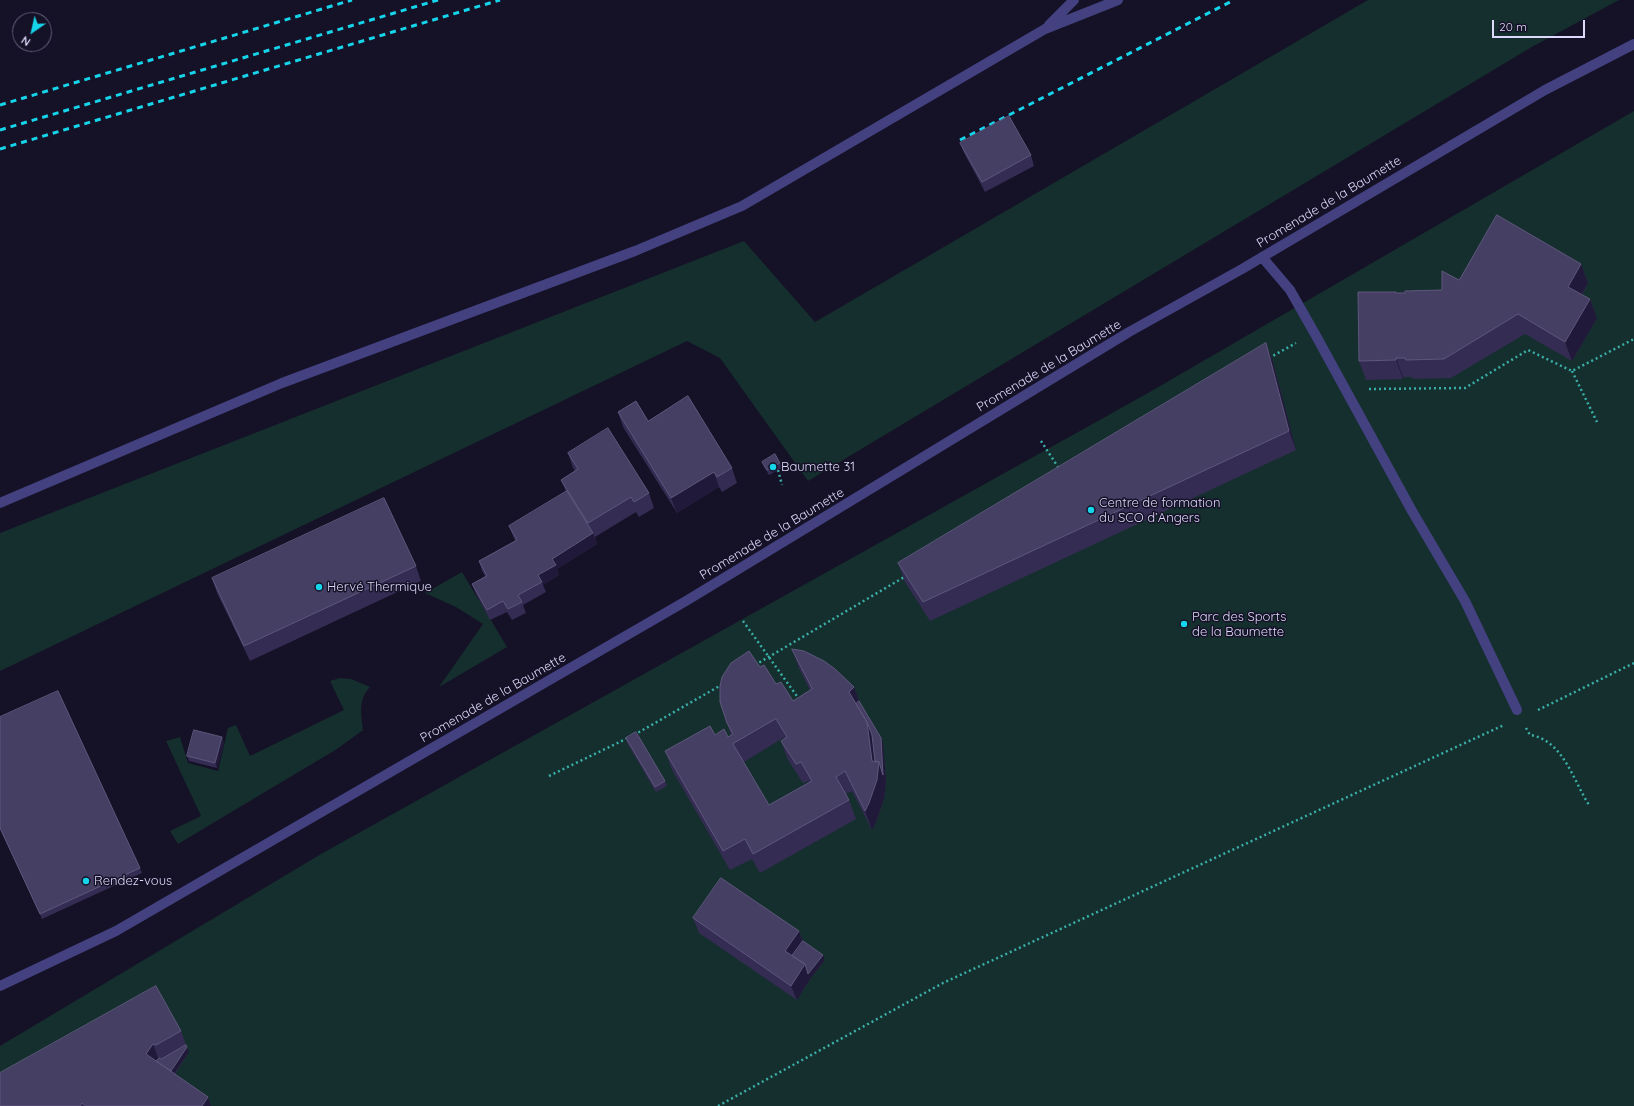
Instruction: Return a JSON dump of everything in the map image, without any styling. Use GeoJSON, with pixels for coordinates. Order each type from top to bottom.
{"type":"FeatureCollection","features":[{"type":"Feature","properties":{"kind":"street"},"geometry":{"type":"LineString","coordinates":[[1045,30],[1074,0]]}},
{"type":"Feature","properties":{"kind":"street"},"geometry":{"type":"LineString","coordinates":[[0,503],[282,383],[635,251],[742,206],[1045,30],[1118,0]]}},
{"type":"Feature","properties":{"kind":"street","name":"Promenade de la Baumette"},"geometry":{"type":"LineString","coordinates":[[0,986],[116,931],[680,605],[1129,332],[1262,257],[1545,90],[1634,44]]}},
{"type":"Feature","properties":{"kind":"street"},"geometry":{"type":"LineString","coordinates":[[1262,257],[1290,290],[1412,511],[1465,601],[1518,714]]}},
{"type":"Feature","properties":{"kind":"path"},"geometry":{"type":"LineString","coordinates":[[1266,360],[1315,334]]}},
{"type":"Feature","properties":{"kind":"path"},"geometry":{"type":"LineString","coordinates":[[1572,371],[1634,339]]}},
{"type":"Feature","properties":{"kind":"path"},"geometry":{"type":"LineString","coordinates":[[1345,389],[1465,388],[1528,350],[1572,371],[1597,422]]}},
{"type":"Feature","properties":{"kind":"path"},"geometry":{"type":"LineString","coordinates":[[1041,441],[1062,475]]}},
{"type":"Feature","properties":{"kind":"path"},"geometry":{"type":"LineString","coordinates":[[778,470],[782,485]]}},
{"type":"Feature","properties":{"kind":"path"},"geometry":{"type":"LineString","coordinates":[[749,669],[910,574]]}},
{"type":"Feature","properties":{"kind":"path"},"geometry":{"type":"LineString","coordinates":[[743,621],[803,704]]}},
{"type":"Feature","properties":{"kind":"path"},"geometry":{"type":"LineString","coordinates":[[718,1106],[943,983],[1518,714],[1634,662]]}},
{"type":"Feature","properties":{"kind":"path"},"geometry":{"type":"LineString","coordinates":[[549,776],[634,735],[728,681]]}},
{"type":"Feature","properties":{"kind":"path"},"geometry":{"type":"LineString","coordinates":[[1518,714],[1530,735],[1538,736],[1559,751],[1589,805]]}},
{"type":"Feature","properties":{"kind":"green space"},"geometry":{"type":"Polygon","coordinates":[[[1368,0],[1619,0],[1530,48],[808,481],[720,358],[687,341],[0,671],[0,533],[744,241],[815,322],[1368,0]]]}},
{"type":"Feature","properties":{"kind":"green space","name":"Parc des Sports de la Baumette"},"geometry":{"type":"Polygon","coordinates":[[[1634,111],[1634,1106],[0,1106],[0,1046],[321,854],[1148,393],[1634,111]]]}},
{"type":"Feature","properties":{"kind":"green space"},"geometry":{"type":"Polygon","coordinates":[[[462,572],[507,647],[439,687],[483,624],[456,607],[425,593],[462,572]]]}},
{"type":"Feature","properties":{"kind":"green space"},"geometry":{"type":"Polygon","coordinates":[[[340,678],[351,679],[370,687],[366,692],[361,707],[363,730],[337,749],[178,844],[170,831],[201,816],[166,741],[180,737],[188,763],[218,771],[228,728],[236,725],[250,756],[344,710],[330,681],[340,678]]]}},
{"type":"Feature","properties":{"kind":"building"},"geometry":{"type":"Polygon","coordinates":[[[1009,116],[1031,155],[982,182],[960,143],[1009,116]]]}},
{"type":"Feature","properties":{"kind":"building"},"geometry":{"type":"Polygon","coordinates":[[[1497,215],[1581,264],[1568,287],[1590,299],[1565,342],[1518,314],[1444,359],[1406,360],[1405,358],[1396,358],[1396,360],[1359,361],[1358,292],[1405,293],[1405,291],[1442,290],[1442,271],[1459,280],[1497,215]]]}},
{"type":"Feature","properties":{"kind":"building"},"geometry":{"type":"Polygon","coordinates":[[[1266,343],[1289,431],[923,602],[898,563],[1266,343]]]}},
{"type":"Feature","properties":{"kind":"building"},"geometry":{"type":"Polygon","coordinates":[[[688,396],[732,468],[717,477],[714,472],[671,498],[618,412],[636,401],[648,421],[688,396]]]}},
{"type":"Feature","properties":{"kind":"building"},"geometry":{"type":"Polygon","coordinates":[[[608,428],[649,493],[634,502],[631,497],[588,523],[561,480],[578,469],[568,453],[608,428]]]}},
{"type":"Feature","properties":{"kind":"building"},"geometry":{"type":"Polygon","coordinates":[[[775,454],[780,463],[767,470],[762,462],[775,454]]]}},
{"type":"Feature","properties":{"kind":"building"},"geometry":{"type":"Polygon","coordinates":[[[567,491],[593,533],[552,559],[556,565],[538,575],[542,582],[518,595],[522,602],[508,609],[503,601],[487,610],[472,584],[487,576],[479,561],[517,540],[509,526],[567,491]]]}},
{"type":"Feature","properties":{"kind":"building","name":"Hervé Thermique"},"geometry":{"type":"Polygon","coordinates":[[[384,498],[416,566],[244,646],[212,578],[384,498]]]}},
{"type":"Feature","properties":{"kind":"building"},"geometry":{"type":"Polygon","coordinates":[[[792,649],[804,651],[824,661],[854,687],[849,692],[867,722],[872,761],[879,762],[877,780],[865,811],[845,771],[836,777],[849,800],[753,854],[745,839],[723,851],[665,751],[710,726],[715,735],[724,729],[728,737],[733,734],[727,723],[720,702],[720,686],[722,677],[731,663],[749,651],[760,667],[764,665],[776,684],[781,682],[793,701],[812,689],[792,649]],[[776,719],[733,744],[769,805],[812,781],[801,762],[796,764],[781,741],[787,737],[776,719]]]}},
{"type":"Feature","properties":{"kind":"building"},"geometry":{"type":"Polygon","coordinates":[[[58,691],[140,868],[40,914],[0,828],[0,717],[58,691]]]}},
{"type":"Feature","properties":{"kind":"building"},"geometry":{"type":"Polygon","coordinates":[[[859,701],[881,738],[883,775],[879,762],[875,761],[872,735],[867,722],[856,704],[859,701]]]}},
{"type":"Feature","properties":{"kind":"building"},"geometry":{"type":"Polygon","coordinates":[[[194,730],[222,737],[215,763],[187,756],[194,730]]]}},
{"type":"Feature","properties":{"kind":"building"},"geometry":{"type":"Polygon","coordinates":[[[636,732],[665,781],[655,787],[626,738],[636,732]]]}},
{"type":"Feature","properties":{"kind":"building"},"geometry":{"type":"Polygon","coordinates":[[[721,878],[799,931],[785,951],[805,964],[791,986],[693,918],[721,878]]]}},
{"type":"Feature","properties":{"kind":"building"},"geometry":{"type":"Polygon","coordinates":[[[803,941],[823,955],[808,974],[805,964],[792,956],[803,941]]]}},
{"type":"Feature","properties":{"kind":"building"},"geometry":{"type":"Polygon","coordinates":[[[156,986],[181,1031],[156,1045],[153,1044],[146,1054],[208,1097],[202,1106],[86,1106],[82,1103],[80,1106],[0,1106],[0,1073],[156,986]]]}},
{"type":"Feature","properties":{"kind":"building"},"geometry":{"type":"Polygon","coordinates":[[[186,1045],[187,1047],[171,1071],[156,1061],[159,1058],[161,1059],[186,1045]]]}},
{"type":"Feature","properties":{"kind":"railway"},"geometry":{"type":"LineString","coordinates":[[0,105],[352,0]]}},
{"type":"Feature","properties":{"kind":"railway"},"geometry":{"type":"LineString","coordinates":[[0,130],[438,0]]}},
{"type":"Feature","properties":{"kind":"railway"},"geometry":{"type":"LineString","coordinates":[[0,149],[500,0]]}},
{"type":"Feature","properties":{"kind":"railway"},"geometry":{"type":"LineString","coordinates":[[960,140],[1234,0]]}},
{"type":"Feature","properties":{"kind":"place","name":"Baumette 31"},"geometry":{"type":"Point","coordinates":[773,467]}},
{"type":"Feature","properties":{"kind":"place","name":"Centre de formation du SCO d’Angers"},"geometry":{"type":"Point","coordinates":[1091,510]}},
{"type":"Feature","properties":{"kind":"place","name":"Hervé Thermique"},"geometry":{"type":"Point","coordinates":[319,587]}},
{"type":"Feature","properties":{"kind":"place","name":"Parc des Sports de la Baumette"},"geometry":{"type":"Point","coordinates":[1184,624]}},
{"type":"Feature","properties":{"kind":"place","name":"Rendez-vous"},"geometry":{"type":"Point","coordinates":[86,881]}}]}
